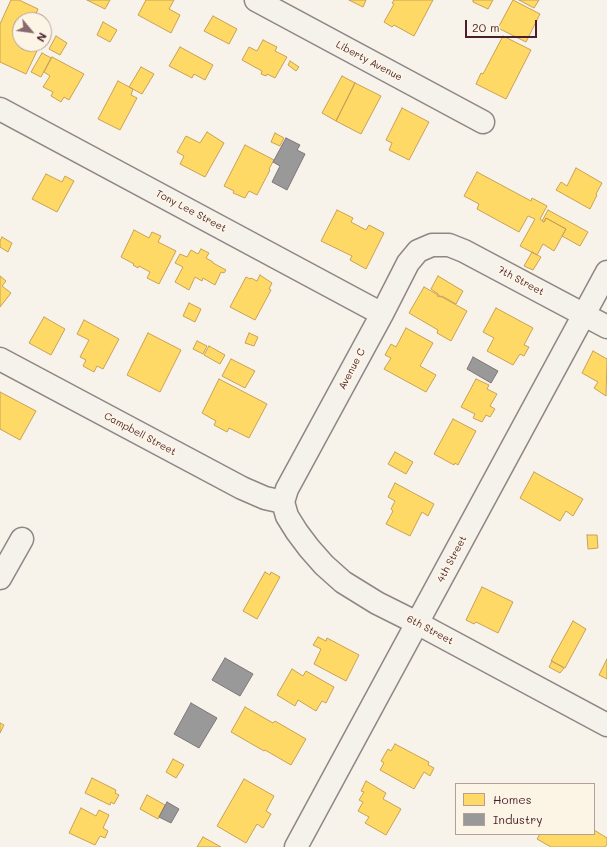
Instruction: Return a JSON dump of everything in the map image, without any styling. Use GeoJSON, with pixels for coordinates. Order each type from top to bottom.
{"type":"FeatureCollection","features":[{"type":"Feature","properties":{"kind":"street","name":"Liberty Avenue"},"geometry":{"type":"LineString","coordinates":[[256,0],[483,122]]}},
{"type":"Feature","properties":{"kind":"street","name":"Tony Lee Street"},"geometry":{"type":"LineString","coordinates":[[0,110],[382,314]]}},
{"type":"Feature","properties":{"kind":"street","name":"Avenue C"},"geometry":{"type":"LineString","coordinates":[[283,502],[287,489],[408,263],[418,252],[432,245]]}},
{"type":"Feature","properties":{"kind":"street","name":"7th Street"},"geometry":{"type":"LineString","coordinates":[[432,245],[449,245],[464,251],[607,327]]}},
{"type":"Feature","properties":{"kind":"street","name":"4th Street"},"geometry":{"type":"LineString","coordinates":[[296,847],[607,272]]}},
{"type":"Feature","properties":{"kind":"street","name":"Campbell Street"},"geometry":{"type":"LineString","coordinates":[[0,359],[242,488],[265,498],[283,502]]}},
{"type":"Feature","properties":{"kind":"street","name":"6th Street"},"geometry":{"type":"LineString","coordinates":[[283,502],[287,516],[297,532],[324,565],[343,582],[377,602],[607,725]]}},
{"type":"Feature","properties":{"kind":"street"},"geometry":{"type":"LineString","coordinates":[[0,578],[22,539]]}},
{"type":"Feature","properties":{"kind":"building: Homes"},"geometry":{"type":"Polygon","coordinates":[[[11,0],[19,0],[38,9],[37,12],[12,12],[12,52],[37,52],[26,74],[0,62],[0,24],[11,0]]]}},
{"type":"Feature","properties":{"kind":"building: Homes"},"geometry":{"type":"Polygon","coordinates":[[[87,0],[110,0],[105,9],[87,0]]]}},
{"type":"Feature","properties":{"kind":"building: Homes"},"geometry":{"type":"Polygon","coordinates":[[[146,0],[174,0],[169,9],[180,15],[171,33],[138,15],[146,0]]]}},
{"type":"Feature","properties":{"kind":"building: Homes"},"geometry":{"type":"Polygon","coordinates":[[[349,0],[366,0],[363,7],[349,0]]]}},
{"type":"Feature","properties":{"kind":"building: Homes"},"geometry":{"type":"Polygon","coordinates":[[[394,0],[433,0],[414,36],[394,25],[392,27],[384,22],[394,4],[392,3],[394,0]]]}},
{"type":"Feature","properties":{"kind":"building: Homes"},"geometry":{"type":"Polygon","coordinates":[[[473,0],[493,0],[488,9],[473,2],[473,0]]]}},
{"type":"Feature","properties":{"kind":"building: Homes"},"geometry":{"type":"Polygon","coordinates":[[[513,0],[540,14],[526,42],[498,28],[513,0]]]}},
{"type":"Feature","properties":{"kind":"building: Homes"},"geometry":{"type":"Polygon","coordinates":[[[519,0],[539,0],[534,8],[519,0]]]}},
{"type":"Feature","properties":{"kind":"building: Homes"},"geometry":{"type":"Polygon","coordinates":[[[213,16],[237,29],[229,44],[204,31],[213,16]]]}},
{"type":"Feature","properties":{"kind":"building: Homes"},"geometry":{"type":"Polygon","coordinates":[[[103,22],[117,30],[110,42],[97,35],[103,22]]]}},
{"type":"Feature","properties":{"kind":"building: Homes"},"geometry":{"type":"Polygon","coordinates":[[[56,36],[67,43],[60,55],[52,51],[52,43],[56,36]]]}},
{"type":"Feature","properties":{"kind":"building: Homes"},"geometry":{"type":"Polygon","coordinates":[[[503,36],[531,50],[506,99],[476,84],[503,36]]]}},
{"type":"Feature","properties":{"kind":"building: Homes"},"geometry":{"type":"Polygon","coordinates":[[[263,40],[277,47],[275,51],[287,57],[275,78],[267,74],[266,76],[261,74],[262,71],[242,60],[249,47],[257,51],[263,40]]]}},
{"type":"Feature","properties":{"kind":"building: Homes"},"geometry":{"type":"Polygon","coordinates":[[[180,47],[213,65],[205,80],[194,74],[192,78],[169,66],[180,47]]]}},
{"type":"Feature","properties":{"kind":"building: Homes"},"geometry":{"type":"Polygon","coordinates":[[[42,53],[51,58],[41,77],[31,72],[42,53]]]}},
{"type":"Feature","properties":{"kind":"building: Homes"},"geometry":{"type":"Polygon","coordinates":[[[52,57],[84,74],[69,100],[64,97],[61,102],[51,96],[53,92],[43,87],[50,76],[44,72],[52,57]]]}},
{"type":"Feature","properties":{"kind":"building: Homes"},"geometry":{"type":"Polygon","coordinates":[[[290,61],[299,67],[296,71],[288,65],[290,61]]]}},
{"type":"Feature","properties":{"kind":"building: Homes"},"geometry":{"type":"Polygon","coordinates":[[[141,67],[154,74],[142,94],[129,87],[141,67]]]}},
{"type":"Feature","properties":{"kind":"building: Homes"},"geometry":{"type":"Polygon","coordinates":[[[342,76],[355,83],[336,121],[322,113],[342,76]]]}},
{"type":"Feature","properties":{"kind":"building: Homes"},"geometry":{"type":"Polygon","coordinates":[[[118,81],[133,89],[131,95],[137,98],[120,130],[98,119],[118,81]]]}},
{"type":"Feature","properties":{"kind":"building: Homes"},"geometry":{"type":"Polygon","coordinates":[[[355,83],[381,96],[361,134],[336,121],[355,83]]]}},
{"type":"Feature","properties":{"kind":"building: Homes"},"geometry":{"type":"Polygon","coordinates":[[[402,108],[429,122],[409,160],[389,150],[392,143],[386,140],[402,108]]]}},
{"type":"Feature","properties":{"kind":"building: Homes"},"geometry":{"type":"Polygon","coordinates":[[[207,132],[224,143],[205,177],[180,164],[184,156],[177,152],[186,136],[200,143],[207,132]]]}},
{"type":"Feature","properties":{"kind":"building: Homes"},"geometry":{"type":"Polygon","coordinates":[[[275,133],[284,138],[280,146],[271,142],[275,133]]]}},
{"type":"Feature","properties":{"kind":"building: Homes"},"geometry":{"type":"Polygon","coordinates":[[[245,145],[274,160],[257,195],[249,191],[245,198],[233,193],[234,191],[224,186],[245,145]]]}},
{"type":"Feature","properties":{"kind":"building: Homes"},"geometry":{"type":"Polygon","coordinates":[[[576,168],[602,183],[590,209],[556,190],[561,182],[567,186],[576,168]]]}},
{"type":"Feature","properties":{"kind":"building: Homes"},"geometry":{"type":"Polygon","coordinates":[[[477,172],[531,201],[532,198],[547,206],[540,219],[544,222],[546,218],[566,229],[554,251],[543,244],[537,255],[520,246],[535,219],[528,216],[519,232],[477,209],[479,204],[464,196],[477,172]]]}},
{"type":"Feature","properties":{"kind":"building: Homes"},"geometry":{"type":"Polygon","coordinates":[[[46,174],[62,182],[65,176],[74,181],[57,212],[32,199],[46,174]]]}},
{"type":"Feature","properties":{"kind":"building: Homes"},"geometry":{"type":"Polygon","coordinates":[[[337,210],[353,218],[351,222],[366,230],[369,225],[384,233],[366,269],[350,260],[352,256],[321,241],[337,210]]]}},
{"type":"Feature","properties":{"kind":"building: Homes"},"geometry":{"type":"Polygon","coordinates":[[[548,210],[588,232],[580,246],[562,236],[566,229],[546,218],[544,222],[542,221],[548,210]]]}},
{"type":"Feature","properties":{"kind":"building: Homes"},"geometry":{"type":"Polygon","coordinates":[[[134,230],[149,238],[152,232],[161,236],[158,242],[176,251],[159,284],[147,278],[150,272],[139,266],[138,268],[121,257],[134,230]]]}},
{"type":"Feature","properties":{"kind":"building: Homes"},"geometry":{"type":"Polygon","coordinates":[[[2,237],[12,243],[8,252],[0,247],[2,237]]]}},
{"type":"Feature","properties":{"kind":"building: Homes"},"geometry":{"type":"Polygon","coordinates":[[[201,249],[209,253],[206,258],[226,270],[224,273],[221,272],[215,285],[203,278],[202,281],[195,277],[189,290],[175,282],[183,267],[175,263],[180,254],[187,257],[191,250],[198,254],[201,249]]]}},
{"type":"Feature","properties":{"kind":"building: Homes"},"geometry":{"type":"Polygon","coordinates":[[[532,252],[541,257],[533,270],[524,266],[532,252]]]}},
{"type":"Feature","properties":{"kind":"building: Homes"},"geometry":{"type":"Polygon","coordinates":[[[260,275],[272,283],[269,289],[271,290],[255,320],[230,307],[246,277],[257,281],[260,275]]]}},
{"type":"Feature","properties":{"kind":"building: Homes"},"geometry":{"type":"Polygon","coordinates":[[[0,276],[6,281],[2,286],[11,293],[0,307],[0,276]]]}},
{"type":"Feature","properties":{"kind":"building: Homes"},"geometry":{"type":"Polygon","coordinates":[[[438,276],[463,291],[456,304],[442,296],[437,296],[438,294],[431,289],[438,276]]]}},
{"type":"Feature","properties":{"kind":"building: Homes"},"geometry":{"type":"Polygon","coordinates":[[[424,287],[467,311],[451,341],[437,333],[438,330],[409,313],[424,287]]]}},
{"type":"Feature","properties":{"kind":"building: Homes"},"geometry":{"type":"Polygon","coordinates":[[[189,303],[201,309],[195,322],[183,316],[189,303]]]}},
{"type":"Feature","properties":{"kind":"building: Homes"},"geometry":{"type":"Polygon","coordinates":[[[496,308],[533,328],[524,345],[529,347],[524,356],[520,354],[513,365],[487,351],[494,338],[483,332],[496,308]]]}},
{"type":"Feature","properties":{"kind":"building: Homes"},"geometry":{"type":"Polygon","coordinates":[[[44,317],[65,329],[51,355],[29,343],[44,317]]]}},
{"type":"Feature","properties":{"kind":"building: Homes"},"geometry":{"type":"Polygon","coordinates":[[[84,320],[119,339],[103,369],[97,366],[94,372],[83,366],[86,360],[80,357],[89,340],[77,334],[84,320]]]}},
{"type":"Feature","properties":{"kind":"building: Homes"},"geometry":{"type":"Polygon","coordinates":[[[406,328],[433,343],[420,366],[436,375],[426,392],[384,369],[391,358],[385,355],[391,344],[396,347],[406,328]]]}},
{"type":"Feature","properties":{"kind":"building: Homes"},"geometry":{"type":"Polygon","coordinates":[[[148,333],[181,350],[160,392],[127,375],[148,333]]]}},
{"type":"Feature","properties":{"kind":"building: Homes"},"geometry":{"type":"Polygon","coordinates":[[[249,333],[258,337],[254,346],[245,343],[249,333]]]}},
{"type":"Feature","properties":{"kind":"building: Homes"},"geometry":{"type":"Polygon","coordinates":[[[197,341],[207,346],[203,354],[193,349],[197,341]]]}},
{"type":"Feature","properties":{"kind":"building: Homes"},"geometry":{"type":"Polygon","coordinates":[[[209,346],[225,355],[220,364],[204,355],[209,346]]]}},
{"type":"Feature","properties":{"kind":"building: Homes"},"geometry":{"type":"Polygon","coordinates":[[[593,351],[607,359],[606,396],[594,388],[598,382],[582,373],[593,351]]]}},
{"type":"Feature","properties":{"kind":"building: Homes"},"geometry":{"type":"Polygon","coordinates":[[[231,359],[255,371],[245,388],[222,376],[231,359]]]}},
{"type":"Feature","properties":{"kind":"building: Homes"},"geometry":{"type":"Polygon","coordinates":[[[219,379],[267,404],[249,438],[229,428],[227,432],[214,425],[216,421],[202,413],[219,379]]]}},
{"type":"Feature","properties":{"kind":"building: Homes"},"geometry":{"type":"Polygon","coordinates":[[[476,379],[489,385],[487,389],[497,394],[490,406],[495,409],[490,417],[486,415],[482,422],[473,418],[475,414],[461,407],[476,379]]]}},
{"type":"Feature","properties":{"kind":"building: Homes"},"geometry":{"type":"Polygon","coordinates":[[[0,392],[36,411],[20,440],[0,429],[0,392]]]}},
{"type":"Feature","properties":{"kind":"building: Homes"},"geometry":{"type":"Polygon","coordinates":[[[453,419],[476,431],[458,465],[455,463],[454,465],[434,454],[453,419]]]}},
{"type":"Feature","properties":{"kind":"building: Homes"},"geometry":{"type":"Polygon","coordinates":[[[395,452],[413,462],[406,474],[388,464],[395,452]]]}},
{"type":"Feature","properties":{"kind":"building: Homes"},"geometry":{"type":"Polygon","coordinates":[[[534,472],[583,499],[573,516],[566,511],[560,521],[520,498],[534,472]]]}},
{"type":"Feature","properties":{"kind":"building: Homes"},"geometry":{"type":"Polygon","coordinates":[[[395,483],[434,504],[428,516],[422,512],[410,536],[386,524],[393,511],[391,509],[395,501],[388,497],[395,483]]]}},
{"type":"Feature","properties":{"kind":"building: Homes"},"geometry":{"type":"Polygon","coordinates":[[[587,535],[597,535],[598,548],[588,549],[587,535]]]}},
{"type":"Feature","properties":{"kind":"building: Homes"},"geometry":{"type":"Polygon","coordinates":[[[265,572],[270,575],[271,572],[280,577],[257,619],[243,611],[265,572]]]}},
{"type":"Feature","properties":{"kind":"building: Homes"},"geometry":{"type":"Polygon","coordinates":[[[482,587],[513,602],[498,633],[476,622],[474,624],[466,620],[482,587]]]}},
{"type":"Feature","properties":{"kind":"building: Homes"},"geometry":{"type":"Polygon","coordinates":[[[573,621],[586,629],[565,668],[551,661],[573,621]]]}},
{"type":"Feature","properties":{"kind":"building: Homes"},"geometry":{"type":"Polygon","coordinates":[[[318,637],[326,641],[327,638],[359,655],[346,681],[314,664],[321,649],[313,645],[318,637]]]}},
{"type":"Feature","properties":{"kind":"building: Homes"},"geometry":{"type":"Polygon","coordinates":[[[607,659],[607,679],[599,675],[607,659]]]}},
{"type":"Feature","properties":{"kind":"building: Homes"},"geometry":{"type":"Polygon","coordinates":[[[552,661],[564,668],[560,673],[549,667],[552,661]]]}},
{"type":"Feature","properties":{"kind":"building: Homes"},"geometry":{"type":"Polygon","coordinates":[[[292,669],[303,676],[306,671],[334,687],[326,703],[322,701],[316,711],[298,700],[295,706],[277,695],[292,669]]]}},
{"type":"Feature","properties":{"kind":"building: Homes"},"geometry":{"type":"Polygon","coordinates":[[[245,707],[273,723],[275,721],[306,739],[291,765],[231,732],[245,707]]]}},
{"type":"Feature","properties":{"kind":"building: Homes"},"geometry":{"type":"Polygon","coordinates":[[[0,723],[4,725],[0,733],[0,723]]]}},
{"type":"Feature","properties":{"kind":"building: Homes"},"geometry":{"type":"Polygon","coordinates":[[[395,744],[429,762],[428,765],[434,768],[430,776],[424,772],[414,789],[380,770],[384,763],[381,761],[388,749],[391,751],[395,744]]]}},
{"type":"Feature","properties":{"kind":"building: Homes"},"geometry":{"type":"Polygon","coordinates":[[[173,759],[184,765],[176,778],[166,772],[173,759]]]}},
{"type":"Feature","properties":{"kind":"building: Homes"},"geometry":{"type":"Polygon","coordinates":[[[92,778],[116,790],[115,793],[119,795],[114,804],[111,802],[110,805],[85,793],[92,778]]]}},
{"type":"Feature","properties":{"kind":"building: Homes"},"geometry":{"type":"Polygon","coordinates":[[[244,779],[274,796],[266,811],[271,814],[263,828],[257,824],[246,843],[217,826],[244,779]]]}},
{"type":"Feature","properties":{"kind":"building: Homes"},"geometry":{"type":"Polygon","coordinates":[[[366,781],[386,793],[383,799],[401,809],[386,835],[365,823],[369,817],[358,811],[363,802],[359,800],[364,792],[361,791],[366,781]]]}},
{"type":"Feature","properties":{"kind":"building: Homes"},"geometry":{"type":"Polygon","coordinates":[[[147,795],[165,805],[158,819],[140,809],[147,795]]]}},
{"type":"Feature","properties":{"kind":"building: Homes"},"geometry":{"type":"Polygon","coordinates":[[[81,808],[96,816],[99,810],[109,815],[103,828],[108,831],[105,838],[100,836],[95,845],[69,833],[81,808]]]}},
{"type":"Feature","properties":{"kind":"building: Homes"},"geometry":{"type":"Polygon","coordinates":[[[595,831],[607,838],[607,844],[605,847],[551,847],[537,839],[539,835],[595,835],[595,831]]]}},
{"type":"Feature","properties":{"kind":"building: Homes"},"geometry":{"type":"Polygon","coordinates":[[[203,837],[221,847],[197,847],[203,837]]]}},
{"type":"Feature","properties":{"kind":"building: Industry"},"geometry":{"type":"Polygon","coordinates":[[[286,138],[300,145],[297,150],[305,154],[287,190],[272,182],[280,166],[273,162],[286,138]]]}},
{"type":"Feature","properties":{"kind":"building: Industry"},"geometry":{"type":"Polygon","coordinates":[[[473,357],[498,371],[491,383],[467,369],[473,357]]]}},
{"type":"Feature","properties":{"kind":"building: Industry"},"geometry":{"type":"Polygon","coordinates":[[[225,658],[253,674],[240,696],[212,680],[225,658]]]}},
{"type":"Feature","properties":{"kind":"building: Industry"},"geometry":{"type":"Polygon","coordinates":[[[191,703],[217,718],[199,748],[174,734],[191,703]]]}},
{"type":"Feature","properties":{"kind":"building: Industry"},"geometry":{"type":"Polygon","coordinates":[[[167,802],[179,809],[171,823],[159,817],[167,802]]]}}]}
